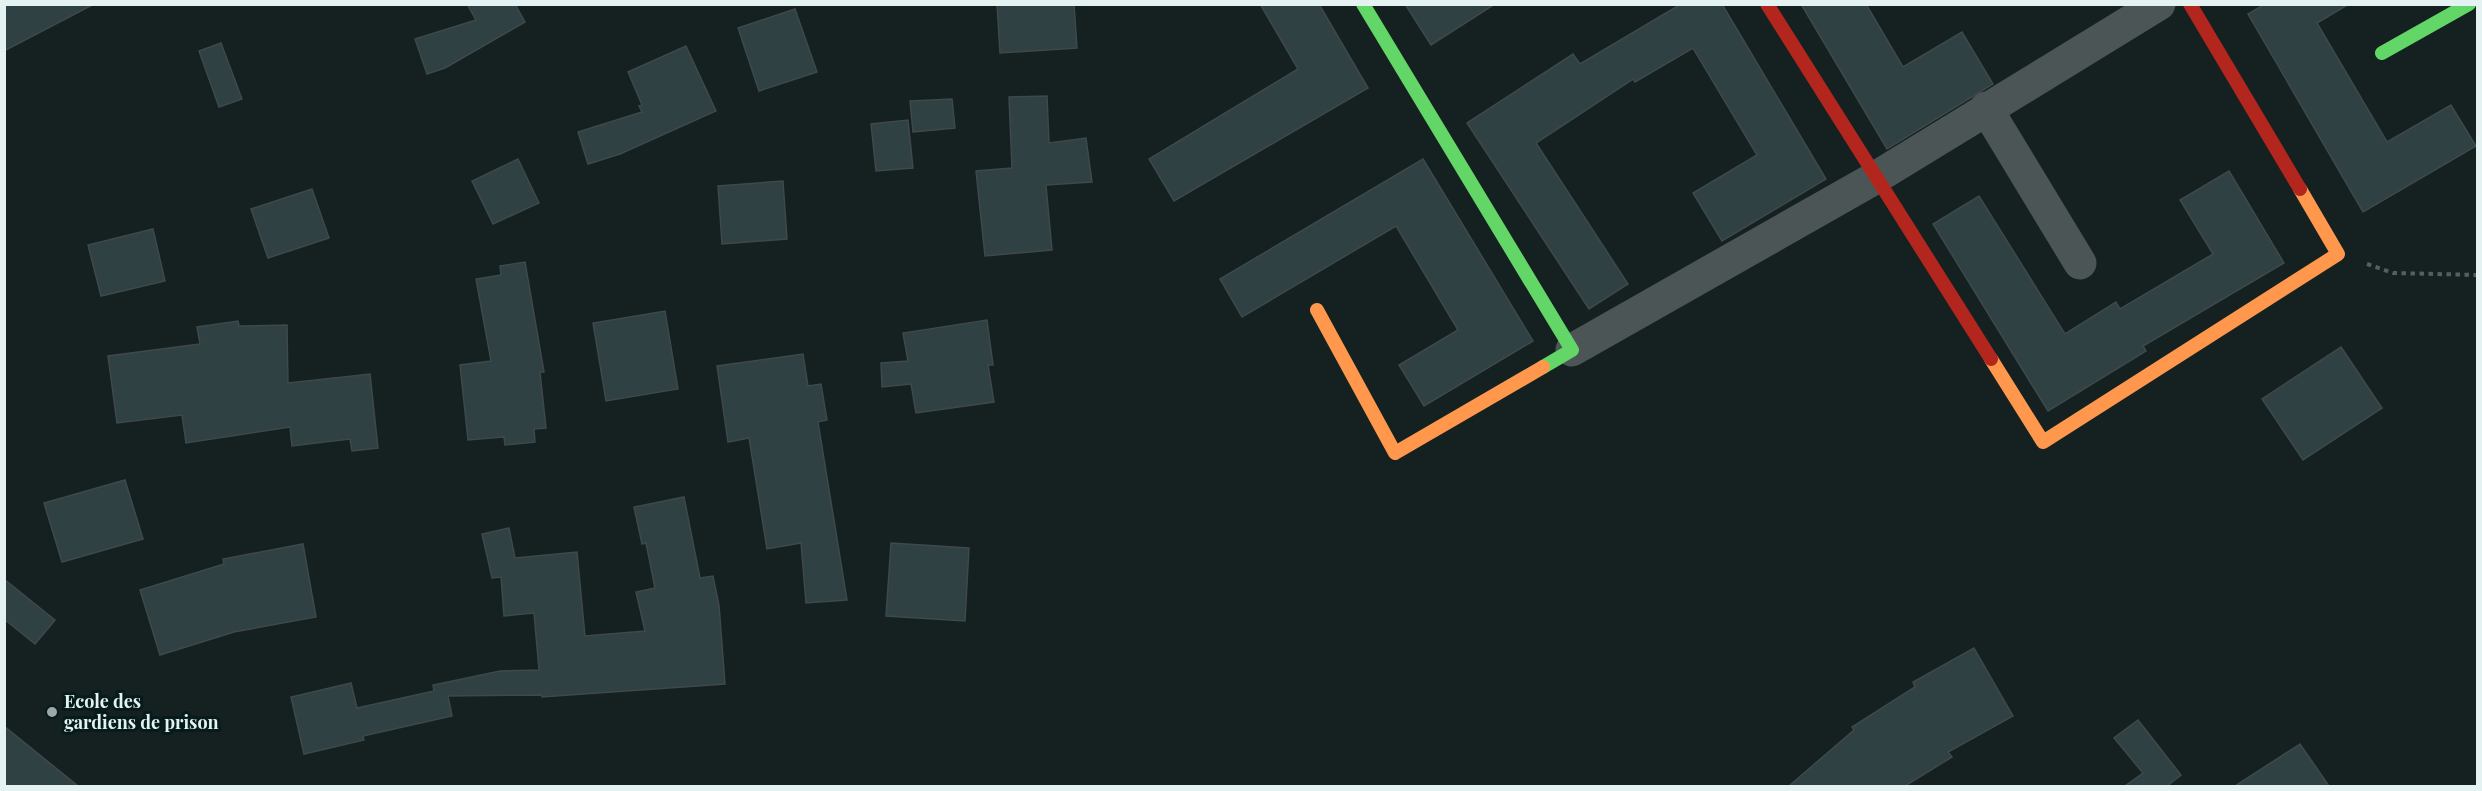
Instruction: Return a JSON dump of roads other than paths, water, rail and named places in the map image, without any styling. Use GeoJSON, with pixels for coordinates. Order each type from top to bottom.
{"type":"FeatureCollection","features":[{"type":"Feature","properties":{"kind":"street"},"geometry":{"type":"LineString","coordinates":[[1363,4],[1572,350]]}},
{"type":"Feature","properties":{"kind":"street"},"geometry":{"type":"LineString","coordinates":[[1767,4],[2043,442],[2338,254],[2190,4]]}},
{"type":"Feature","properties":{"kind":"street"},"geometry":{"type":"LineString","coordinates":[[1317,310],[1395,453],[1875,178],[2159,4]]}},
{"type":"Feature","properties":{"kind":"street"},"geometry":{"type":"LineString","coordinates":[[2382,53],[2469,4]]}},
{"type":"Feature","properties":{"kind":"street"},"geometry":{"type":"LineString","coordinates":[[1986,108],[2080,263]]}},
{"type":"Feature","properties":{"kind":"place","name":"Ecole des gardiens de prison"},"geometry":{"type":"Point","coordinates":[52,712]}}]}
